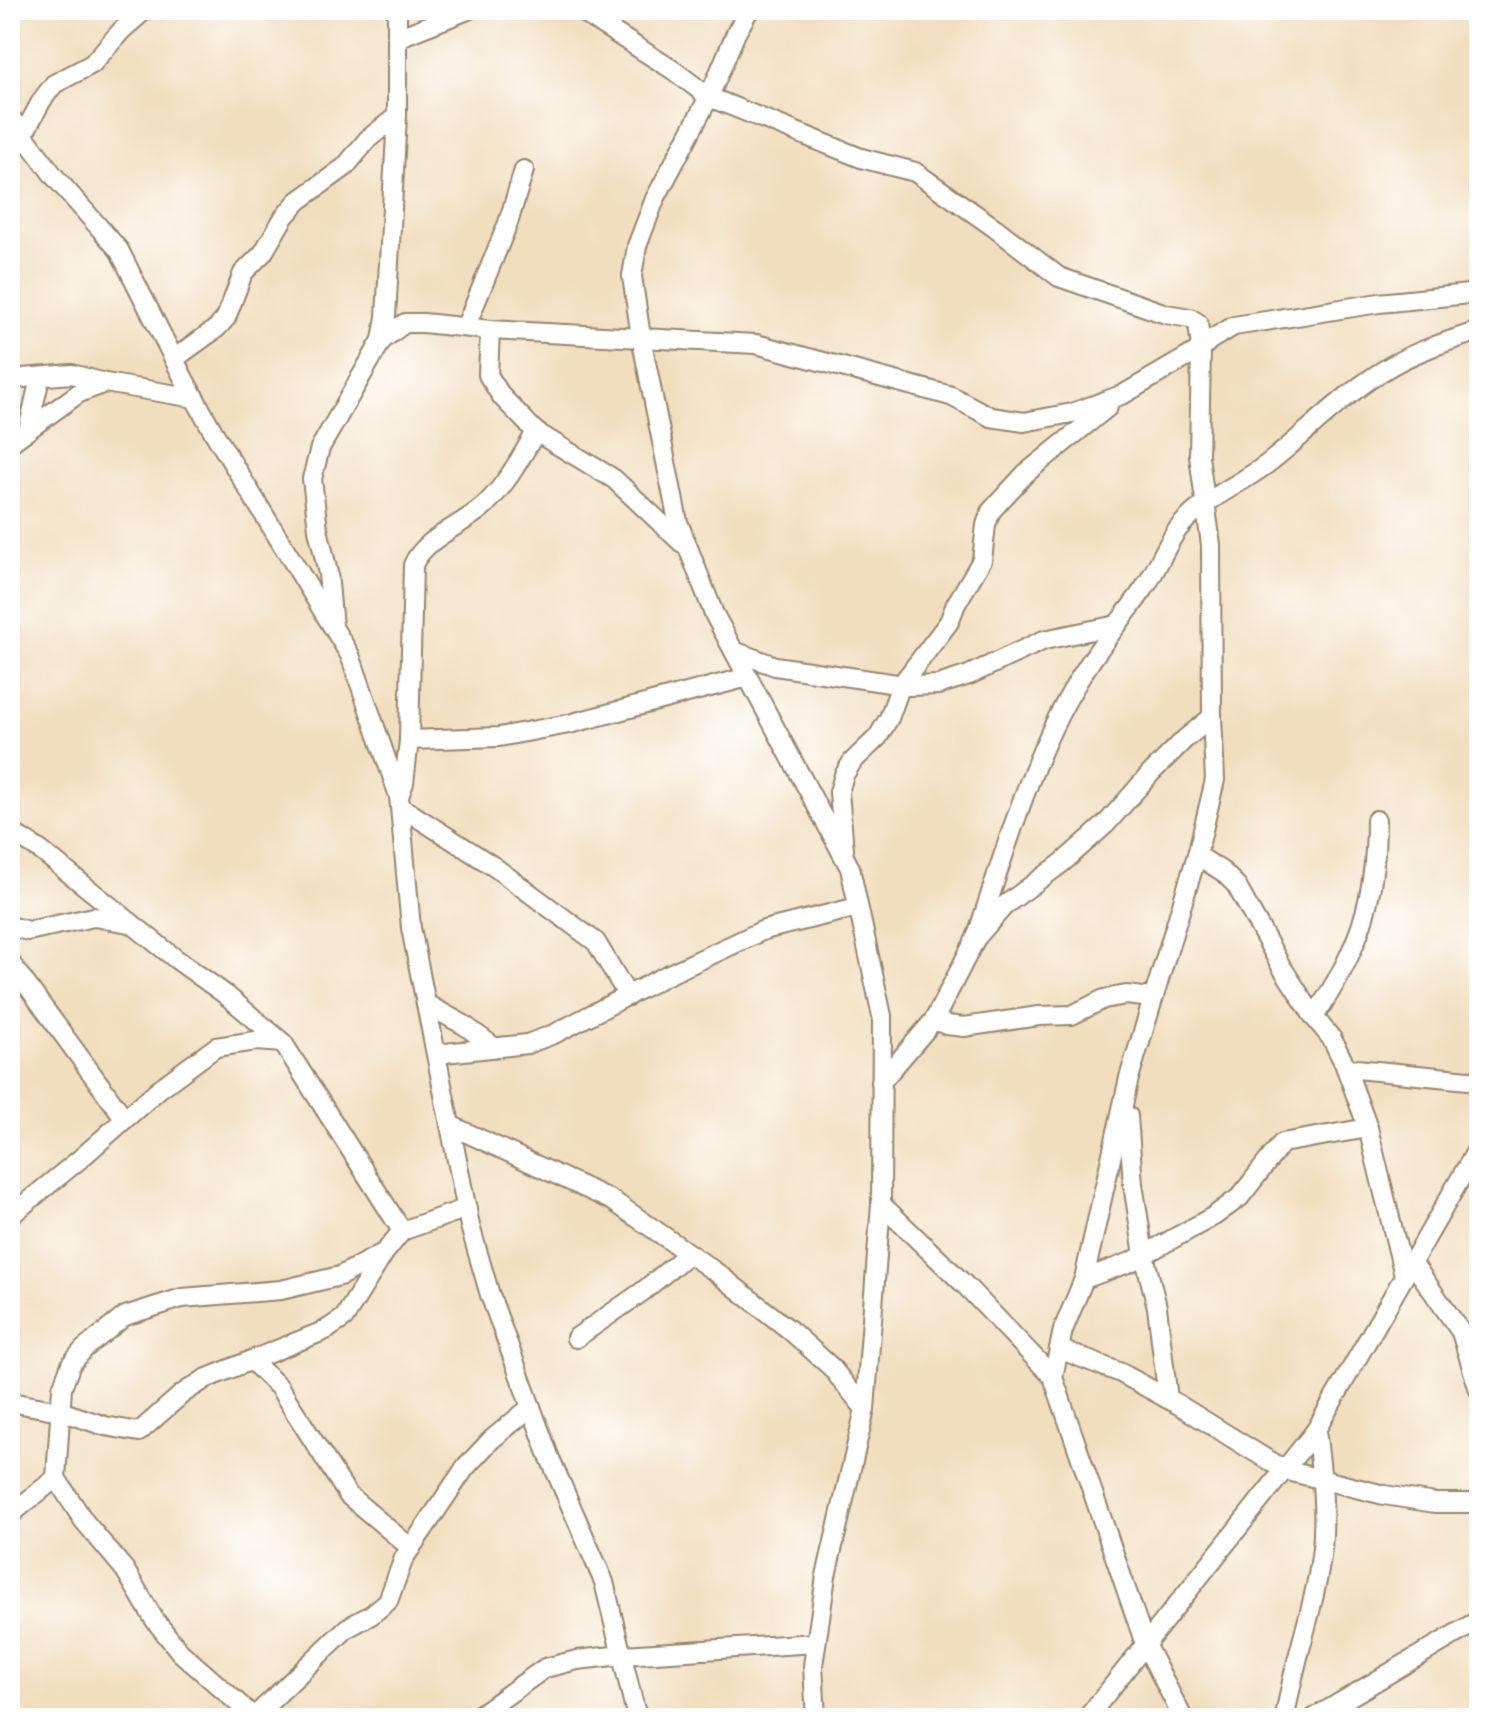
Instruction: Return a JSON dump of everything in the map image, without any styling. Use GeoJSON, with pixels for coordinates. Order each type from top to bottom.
{"type":"FeatureCollection","features":[{"type":"Feature","properties":{"kind":"street"},"geometry":{"type":"LineString","coordinates":[[23,135],[54,84],[92,64],[122,30],[145,10]]}},
{"type":"Feature","properties":{"kind":"street"},"geometry":{"type":"LineString","coordinates":[[334,630],[312,479],[320,448],[382,340],[389,285],[397,116],[397,10]]}},
{"type":"Feature","properties":{"kind":"street"},"geometry":{"type":"LineString","coordinates":[[397,38],[468,10]]}},
{"type":"Feature","properties":{"kind":"street"},"geometry":{"type":"LineString","coordinates":[[579,10],[673,70],[709,97],[861,158],[915,172],[1059,277],[1198,323],[1201,349],[1199,456],[1211,545],[1215,780],[1197,855],[1126,1093],[1084,1279],[1063,1330],[1053,1377]]}},
{"type":"Feature","properties":{"kind":"street"},"geometry":{"type":"LineString","coordinates":[[749,10],[709,97],[655,199],[637,246],[632,276],[678,522],[714,614],[850,868],[882,1016],[881,1204],[865,1409],[826,1576],[813,1666],[816,1718]]}},
{"type":"Feature","properties":{"kind":"street"},"geometry":{"type":"LineString","coordinates":[[174,359],[226,318],[243,273],[263,253],[284,217],[298,201],[345,167],[368,139],[397,116]]}},
{"type":"Feature","properties":{"kind":"street"},"geometry":{"type":"LineString","coordinates":[[10,117],[54,176],[119,250],[195,398],[350,655],[400,801],[411,928],[467,1208],[490,1295],[549,1456],[604,1582],[637,1718]]}},
{"type":"Feature","properties":{"kind":"street"},"geometry":{"type":"LineString","coordinates":[[466,326],[508,223],[524,170]]}},
{"type":"Feature","properties":{"kind":"street"},"geometry":{"type":"LineString","coordinates":[[844,857],[839,792],[852,762],[878,737],[901,685],[949,622],[982,560],[986,525],[999,500],[1025,474],[1124,394],[1234,326],[1379,303],[1479,293]]}},
{"type":"Feature","properties":{"kind":"street"},"geometry":{"type":"LineString","coordinates":[[382,340],[405,323],[756,344],[951,396],[991,417],[1024,422],[1072,413],[1124,394]]}},
{"type":"Feature","properties":{"kind":"street"},"geometry":{"type":"LineString","coordinates":[[490,330],[489,380],[502,397],[536,432],[614,479],[689,549]]}},
{"type":"Feature","properties":{"kind":"street"},"geometry":{"type":"LineString","coordinates":[[881,1082],[934,1020],[976,938],[1022,798],[1084,671],[1145,587],[1178,529],[1205,502],[1234,488],[1271,461],[1308,428],[1390,367],[1479,331]]}},
{"type":"Feature","properties":{"kind":"street"},"geometry":{"type":"LineString","coordinates":[[10,379],[72,374],[105,383],[195,398]]}},
{"type":"Feature","properties":{"kind":"street"},"geometry":{"type":"LineString","coordinates":[[28,430],[40,378]]}},
{"type":"Feature","properties":{"kind":"street"},"geometry":{"type":"LineString","coordinates":[[10,443],[79,393],[105,383]]}},
{"type":"Feature","properties":{"kind":"street"},"geometry":{"type":"LineString","coordinates":[[400,801],[409,740],[413,565],[422,551],[486,505],[507,479],[536,432]]}},
{"type":"Feature","properties":{"kind":"street"},"geometry":{"type":"LineString","coordinates":[[734,651],[775,666],[901,685],[938,685],[969,675],[1044,640],[1117,625]]}},
{"type":"Feature","properties":{"kind":"street"},"geometry":{"type":"LineString","coordinates":[[409,740],[499,737],[569,724],[748,677]]}},
{"type":"Feature","properties":{"kind":"street"},"geometry":{"type":"LineString","coordinates":[[976,938],[1005,905],[1062,863],[1106,824],[1150,774],[1212,717]]}},
{"type":"Feature","properties":{"kind":"street"},"geometry":{"type":"LineString","coordinates":[[400,801],[596,942],[628,996]]}},
{"type":"Feature","properties":{"kind":"street"},"geometry":{"type":"LineString","coordinates":[[1314,1017],[1354,951],[1371,893],[1376,820]]}},
{"type":"Feature","properties":{"kind":"street"},"geometry":{"type":"LineString","coordinates":[[10,831],[40,850],[283,1043],[402,1231]]}},
{"type":"Feature","properties":{"kind":"street"},"geometry":{"type":"LineString","coordinates":[[1197,855],[1236,885],[1281,966],[1332,1039],[1368,1128],[1408,1269],[1461,1332],[1479,1390]]}},
{"type":"Feature","properties":{"kind":"street"},"geometry":{"type":"LineString","coordinates":[[436,1054],[527,1044],[554,1034],[764,930],[858,907]]}},
{"type":"Feature","properties":{"kind":"street"},"geometry":{"type":"LineString","coordinates":[[10,926],[28,931],[94,917],[132,924]]}},
{"type":"Feature","properties":{"kind":"street"},"geometry":{"type":"LineString","coordinates":[[10,962],[125,1119]]}},
{"type":"Feature","properties":{"kind":"street"},"geometry":{"type":"LineString","coordinates":[[934,1020],[964,1027],[1039,1016],[1072,1015],[1104,999],[1126,995],[1152,998]]}},
{"type":"Feature","properties":{"kind":"street"},"geometry":{"type":"LineString","coordinates":[[426,1004],[464,1025],[494,1047]]}},
{"type":"Feature","properties":{"kind":"street"},"geometry":{"type":"LineString","coordinates":[[10,1216],[159,1089],[216,1047],[256,1041],[283,1043]]}},
{"type":"Feature","properties":{"kind":"street"},"geometry":{"type":"LineString","coordinates":[[1346,1068],[1479,1081]]}},
{"type":"Feature","properties":{"kind":"street"},"geometry":{"type":"LineString","coordinates":[[1126,1093],[1133,1184],[1144,1255],[1157,1307],[1168,1399]]}},
{"type":"Feature","properties":{"kind":"street"},"geometry":{"type":"LineString","coordinates":[[450,1125],[613,1201],[791,1331],[831,1367],[865,1409]]}},
{"type":"Feature","properties":{"kind":"street"},"geometry":{"type":"LineString","coordinates":[[1084,1279],[1144,1255],[1214,1216],[1240,1197],[1282,1143],[1368,1128]]}},
{"type":"Feature","properties":{"kind":"street"},"geometry":{"type":"LineString","coordinates":[[1087,1718],[1316,1430],[1479,1146]]}},
{"type":"Feature","properties":{"kind":"street"},"geometry":{"type":"LineString","coordinates":[[881,1204],[966,1286],[1053,1377],[1145,1644],[1183,1718]]}},
{"type":"Feature","properties":{"kind":"street"},"geometry":{"type":"LineString","coordinates":[[10,1402],[60,1411],[105,1426],[139,1432],[193,1387],[326,1330],[344,1318],[385,1252],[402,1231],[467,1208]]}},
{"type":"Feature","properties":{"kind":"street"},"geometry":{"type":"LineString","coordinates":[[385,1252],[340,1276],[281,1290],[182,1298],[125,1316],[84,1349],[71,1364],[62,1388],[56,1478],[84,1521],[125,1570],[154,1619],[180,1652],[254,1718],[347,1628],[388,1601],[404,1558],[465,1468],[491,1440],[531,1407]]}},
{"type":"Feature","properties":{"kind":"street"},"geometry":{"type":"LineString","coordinates":[[576,1338],[642,1292],[688,1254]]}},
{"type":"Feature","properties":{"kind":"street"},"geometry":{"type":"LineString","coordinates":[[1059,1349],[1121,1373],[1284,1470],[1384,1495],[1435,1503],[1479,1503]]}},
{"type":"Feature","properties":{"kind":"street"},"geometry":{"type":"LineString","coordinates":[[251,1360],[279,1387],[348,1495],[411,1548]]}},
{"type":"Feature","properties":{"kind":"street"},"geometry":{"type":"LineString","coordinates":[[1285,1718],[1322,1548],[1322,1479],[1316,1430]]}},
{"type":"Feature","properties":{"kind":"street"},"geometry":{"type":"LineString","coordinates":[[10,1515],[56,1478]]}},
{"type":"Feature","properties":{"kind":"street"},"geometry":{"type":"LineString","coordinates":[[1314,1718],[1479,1620]]}},
{"type":"Feature","properties":{"kind":"street"},"geometry":{"type":"LineString","coordinates":[[475,1718],[545,1668],[577,1660],[816,1643]]}}]}
